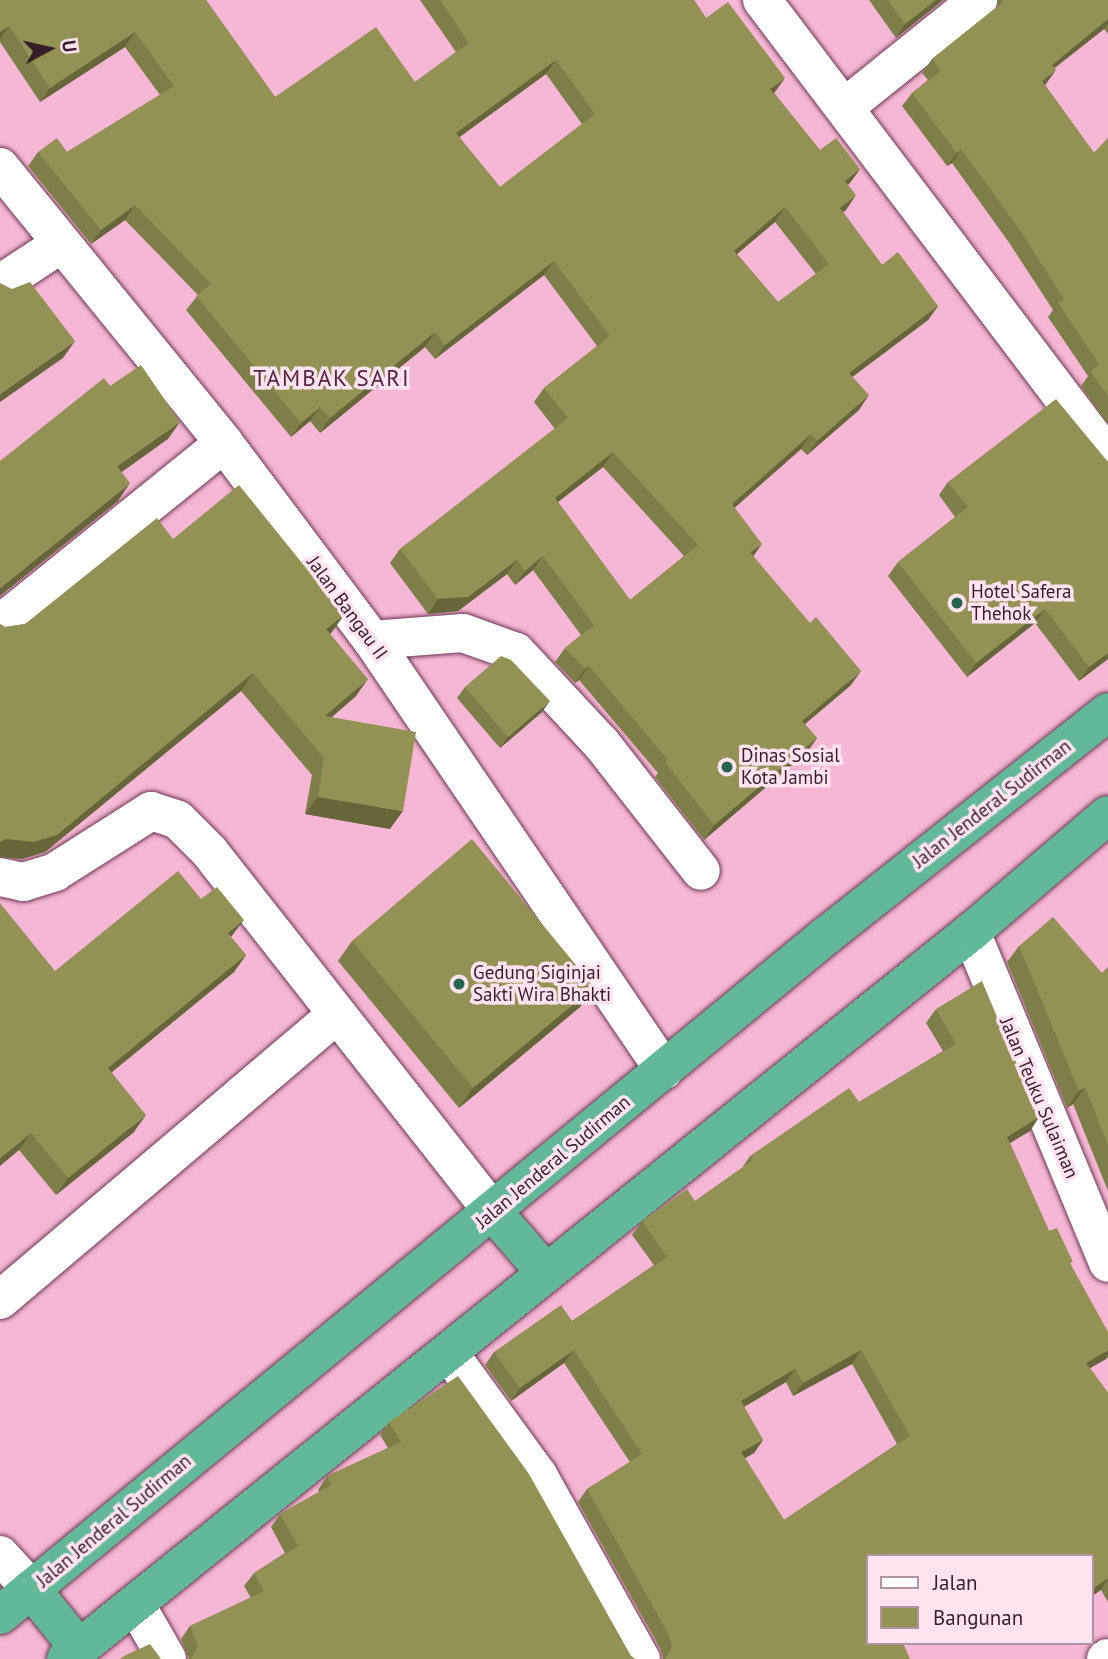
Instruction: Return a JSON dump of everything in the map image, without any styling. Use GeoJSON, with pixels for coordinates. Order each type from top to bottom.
{"type":"FeatureCollection","features":[{"type":"Feature","properties":{"kind":"highway","name":"Jalan Jenderal Sudirman"},"geometry":{"type":"LineString","coordinates":[[0,1615],[664,1070],[1108,712]]}},
{"type":"Feature","properties":{"kind":"highway"},"geometry":{"type":"LineString","coordinates":[[31,1589],[72,1653],[136,1605],[971,932],[1108,815]]}},
{"type":"Feature","properties":{"kind":"highway"},"geometry":{"type":"LineString","coordinates":[[493,1212],[546,1273]]}},
{"type":"Feature","properties":{"kind":"street"},"geometry":{"type":"LineString","coordinates":[[762,0],[1108,457]]}},
{"type":"Feature","properties":{"kind":"street"},"geometry":{"type":"LineString","coordinates":[[845,107],[978,0]]}},
{"type":"Feature","properties":{"kind":"street","name":"Jalan Bangau II"},"geometry":{"type":"LineString","coordinates":[[0,167],[224,443],[372,640],[664,1070]]}},
{"type":"Feature","properties":{"kind":"street"},"geometry":{"type":"LineString","coordinates":[[0,285],[61,244]]}},
{"type":"Feature","properties":{"kind":"street"},"geometry":{"type":"LineString","coordinates":[[0,624],[224,443]]}},
{"type":"Feature","properties":{"kind":"street"},"geometry":{"type":"LineString","coordinates":[[372,640],[463,633],[516,652],[601,743],[701,871]]}},
{"type":"Feature","properties":{"kind":"street"},"geometry":{"type":"LineString","coordinates":[[0,877],[23,882],[55,872],[142,816],[164,813],[209,851],[493,1212]]}},
{"type":"Feature","properties":{"kind":"street","name":"Jalan Teuku Sulaiman"},"geometry":{"type":"LineString","coordinates":[[971,932],[1108,1263]]}},
{"type":"Feature","properties":{"kind":"street"},"geometry":{"type":"LineString","coordinates":[[0,1300],[336,1015]]}},
{"type":"Feature","properties":{"kind":"street"},"geometry":{"type":"LineString","coordinates":[[449,1353],[538,1475],[641,1659]]}},
{"type":"Feature","properties":{"kind":"street"},"geometry":{"type":"LineString","coordinates":[[0,1555],[31,1589]]}},
{"type":"Feature","properties":{"kind":"street"},"geometry":{"type":"LineString","coordinates":[[136,1605],[167,1659]]}},
{"type":"Feature","properties":{"kind":"building"},"geometry":{"type":"Polygon","coordinates":[[[0,0],[206,0],[275,97],[376,27],[415,82],[469,43],[440,0],[694,0],[706,18],[728,2],[785,78],[770,89],[820,150],[836,138],[860,169],[845,181],[856,195],[840,208],[882,265],[898,252],[938,306],[849,373],[869,395],[817,441],[811,434],[732,504],[762,544],[750,552],[810,623],[816,617],[861,671],[802,721],[817,738],[714,825],[665,762],[668,760],[589,666],[585,669],[565,648],[594,625],[543,556],[525,571],[517,560],[468,597],[438,599],[400,549],[568,418],[544,388],[610,336],[554,261],[445,345],[435,332],[330,418],[320,407],[301,423],[196,296],[211,284],[135,205],[101,230],[38,152],[57,138],[67,152],[174,86],[135,32],[50,88],[9,26],[0,32],[0,0]],[[556,60],[456,133],[500,187],[595,114],[556,60]],[[785,207],[734,251],[778,302],[829,264],[785,207]],[[613,452],[555,498],[630,600],[698,545],[613,452]]]}},
{"type":"Feature","properties":{"kind":"building"},"geometry":{"type":"Polygon","coordinates":[[[888,0],[936,0],[905,24],[888,0]]]}},
{"type":"Feature","properties":{"kind":"building"},"geometry":{"type":"Polygon","coordinates":[[[1004,0],[1108,0],[1108,19],[1052,65],[1056,70],[1042,81],[1094,153],[1108,138],[1108,396],[1091,372],[1099,364],[1058,303],[1064,299],[1020,230],[961,149],[957,153],[912,93],[941,71],[932,59],[1004,0]]]}},
{"type":"Feature","properties":{"kind":"building"},"geometry":{"type":"Polygon","coordinates":[[[30,282],[75,341],[0,394],[0,283],[12,289],[30,282]]]}},
{"type":"Feature","properties":{"kind":"building"},"geometry":{"type":"Polygon","coordinates":[[[141,365],[180,422],[117,466],[130,483],[0,588],[0,461],[104,378],[110,386],[141,365]]]}},
{"type":"Feature","properties":{"kind":"building"},"geometry":{"type":"Polygon","coordinates":[[[1056,399],[1108,462],[1108,653],[1089,667],[1045,609],[976,663],[898,562],[968,507],[948,482],[1056,399]]]}},
{"type":"Feature","properties":{"kind":"building"},"geometry":{"type":"Polygon","coordinates":[[[239,485],[344,615],[326,629],[368,679],[325,716],[416,732],[403,811],[318,797],[324,758],[253,673],[57,835],[34,842],[6,839],[0,842],[0,624],[5,627],[25,624],[157,518],[173,539],[239,485]]]}},
{"type":"Feature","properties":{"kind":"building"},"geometry":{"type":"Polygon","coordinates":[[[501,656],[511,660],[550,701],[508,737],[465,687],[501,656]]]}},
{"type":"Feature","properties":{"kind":"building","name":"Gedung Siginjai Sakti Wira Bhakti"},"geometry":{"type":"Polygon","coordinates":[[[472,839],[594,987],[473,1088],[352,941],[472,839]]]}},
{"type":"Feature","properties":{"kind":"building"},"geometry":{"type":"Polygon","coordinates":[[[178,871],[201,899],[217,887],[244,920],[227,933],[246,955],[108,1068],[146,1115],[68,1178],[31,1133],[0,1158],[0,903],[55,971],[178,871]]]}},
{"type":"Feature","properties":{"kind":"building"},"geometry":{"type":"Polygon","coordinates":[[[1053,917],[1102,973],[1108,967],[1108,1145],[1085,1087],[1079,1091],[1019,946],[1053,917]]]}},
{"type":"Feature","properties":{"kind":"building"},"geometry":{"type":"Polygon","coordinates":[[[982,981],[1039,1117],[1007,1137],[1049,1231],[1057,1228],[1073,1262],[1070,1263],[1108,1332],[1108,1350],[1086,1363],[1108,1393],[1108,1578],[1094,1588],[1094,1554],[866,1554],[866,1645],[904,1645],[910,1659],[665,1659],[672,1647],[669,1635],[587,1489],[642,1454],[574,1350],[520,1388],[494,1352],[561,1305],[572,1321],[667,1257],[642,1221],[687,1189],[695,1201],[753,1160],[750,1156],[849,1088],[859,1102],[956,1044],[936,1009],[982,981]],[[861,1350],[803,1383],[795,1369],[741,1401],[763,1440],[741,1452],[784,1520],[910,1436],[861,1350]]]}},
{"type":"Feature","properties":{"kind":"building"},"geometry":{"type":"Polygon","coordinates":[[[458,1376],[529,1474],[635,1659],[191,1659],[198,1646],[190,1626],[264,1591],[254,1573],[298,1546],[280,1514],[331,1485],[327,1476],[401,1442],[389,1422],[458,1376]]]}},
{"type":"Feature","properties":{"kind":"building"},"geometry":{"type":"Polygon","coordinates":[[[150,1644],[161,1659],[120,1659],[124,1656],[150,1644]]]}},
{"type":"Feature","properties":{"kind":"place","name":"Hotel Safera Thehok"},"geometry":{"type":"Point","coordinates":[957,603]}},
{"type":"Feature","properties":{"kind":"place","name":"Dinas Sosial Kota Jambi"},"geometry":{"type":"Point","coordinates":[727,767]}},
{"type":"Feature","properties":{"kind":"place","name":"Gedung Siginjai Sakti Wira Bhakti"},"geometry":{"type":"Point","coordinates":[459,984]}},
{"type":"Feature","properties":{"kind":"district","name":"TAMBAK SARI"},"geometry":{"type":"Point","coordinates":[332,378]}}]}
